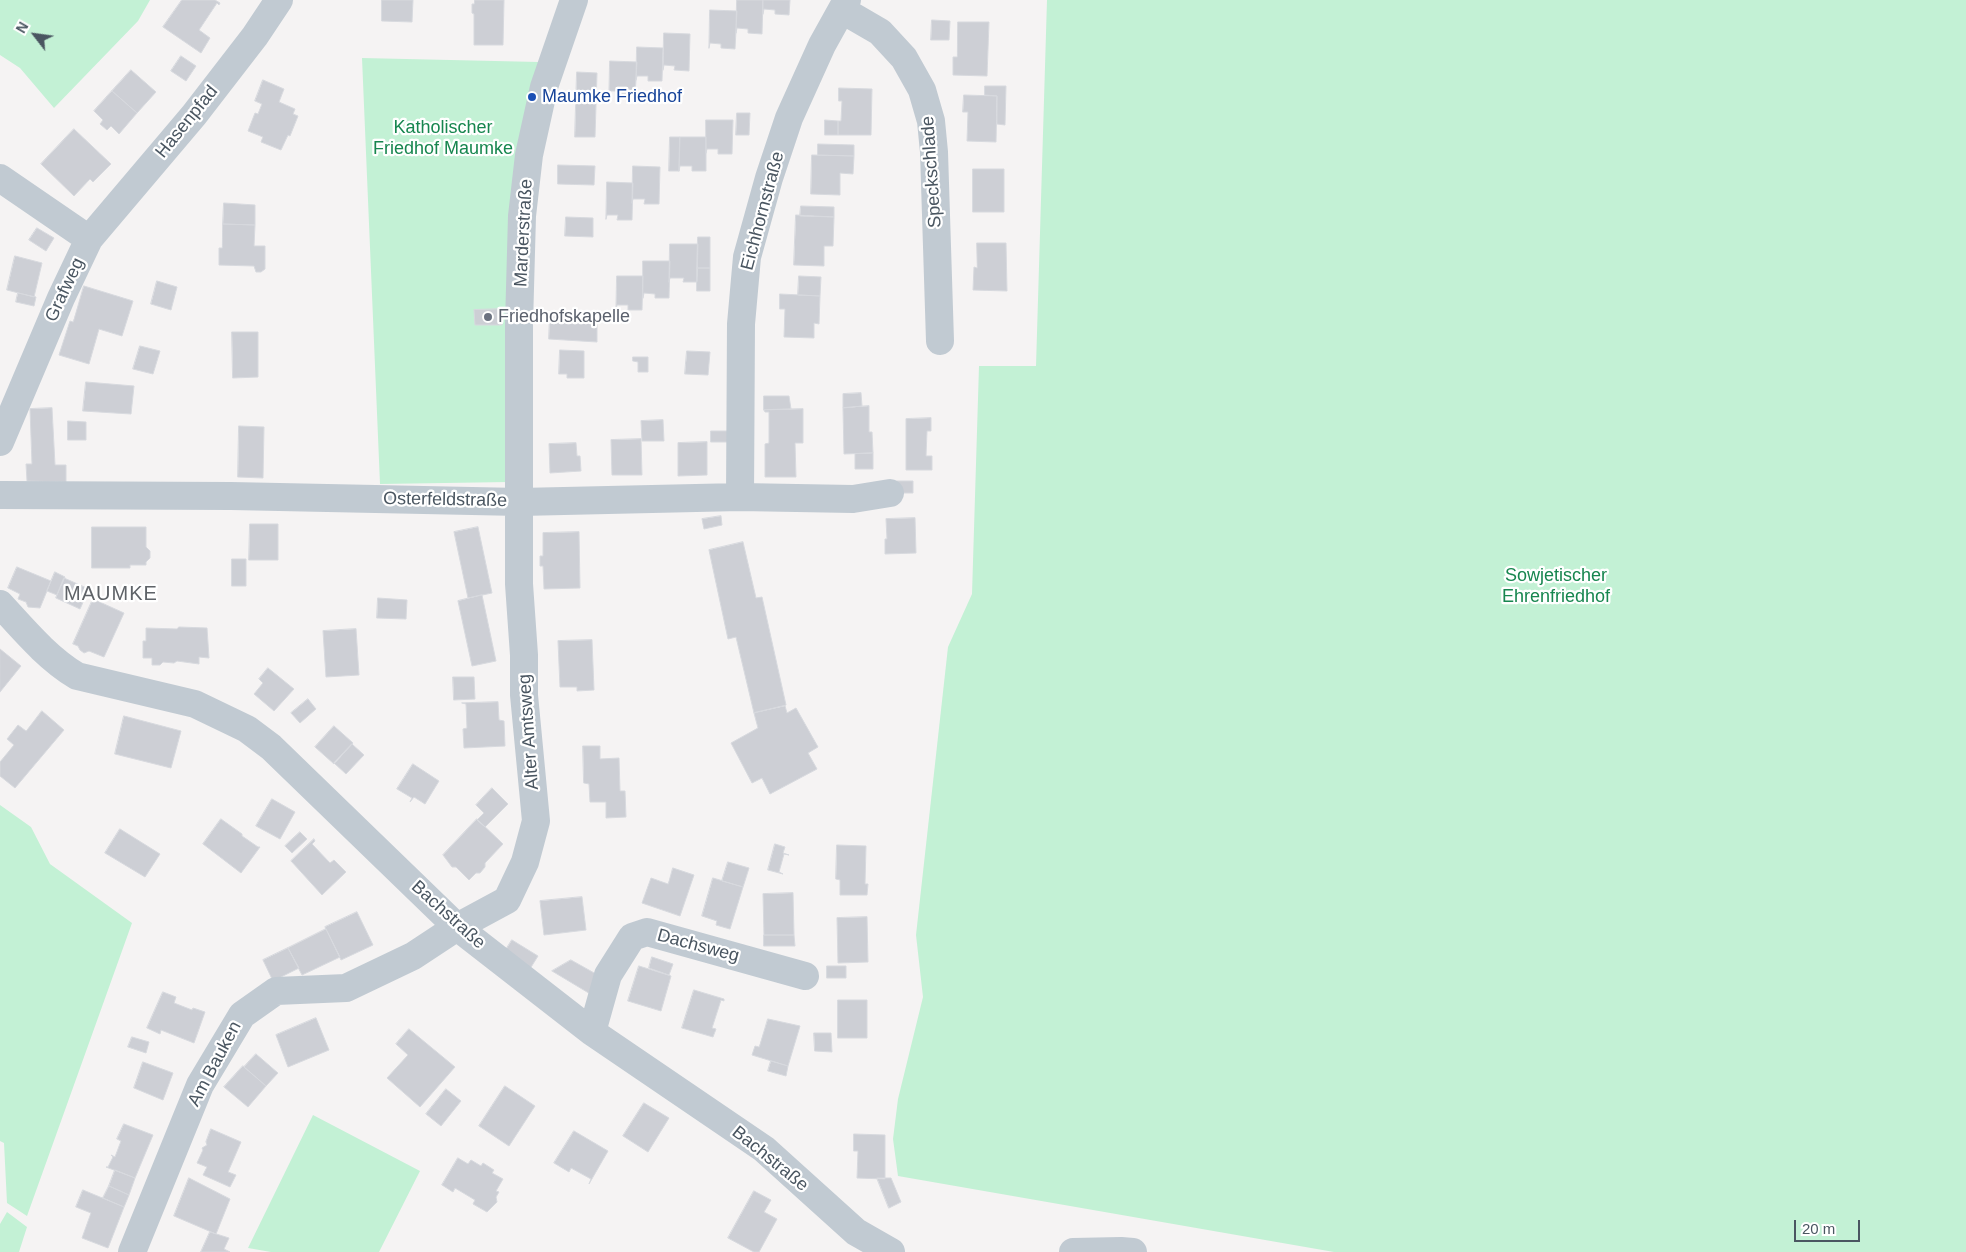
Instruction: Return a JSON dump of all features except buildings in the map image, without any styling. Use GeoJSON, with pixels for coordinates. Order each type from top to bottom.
{"type":"FeatureCollection","features":[{"type":"Feature","properties":{"kind":"street","name":"Hasenpfad"},"geometry":{"type":"LineString","coordinates":[[89,239],[194,115],[255,36],[279,0]]}},
{"type":"Feature","properties":{"kind":"street","name":"Marderstraße"},"geometry":{"type":"LineString","coordinates":[[520,502],[519,324],[522,216],[529,155],[544,87],[574,0]]}},
{"type":"Feature","properties":{"kind":"street","name":"Speckschlade"},"geometry":{"type":"LineString","coordinates":[[845,5],[880,32],[904,58],[922,90],[931,121],[934,152],[940,341]]}},
{"type":"Feature","properties":{"kind":"street","name":"Eichhornstraße"},"geometry":{"type":"LineString","coordinates":[[740,497],[741,324],[748,257],[769,178],[789,118],[822,45],[845,5]]}},
{"type":"Feature","properties":{"kind":"street","name":"Grafweg"},"geometry":{"type":"LineString","coordinates":[[0,178],[89,239],[57,307],[0,442]]}},
{"type":"Feature","properties":{"kind":"street","name":"Osterfeldstraße"},"geometry":{"type":"LineString","coordinates":[[0,495],[231,496],[520,502],[740,497],[853,499],[890,493]]}},
{"type":"Feature","properties":{"kind":"street","name":"Alter Amtsweg"},"geometry":{"type":"LineString","coordinates":[[457,927],[507,900],[525,862],[536,821],[524,695],[524,655],[519,584],[520,502]]}},
{"type":"Feature","properties":{"kind":"street","name":"Bachstraße"},"geometry":{"type":"LineString","coordinates":[[0,604],[50,657],[77,676],[195,704],[247,729],[271,747],[457,927],[592,1032],[764,1150],[856,1232],[891,1252]]}},
{"type":"Feature","properties":{"kind":"street","name":"Am Bauken"},"geometry":{"type":"LineString","coordinates":[[132,1252],[200,1085],[242,1015],[276,991],[346,988],[414,956],[457,927]]}},
{"type":"Feature","properties":{"kind":"street","name":"Dachsweg"},"geometry":{"type":"LineString","coordinates":[[592,1032],[608,975],[632,937],[647,932],[805,976]]}},
{"type":"Feature","properties":{"kind":"street"},"geometry":{"type":"LineString","coordinates":[[1073,1252],[1133,1252]]}},
{"type":"Feature","properties":{"kind":"green space"},"geometry":{"type":"Polygon","coordinates":[[[0,0],[150,0],[138,21],[54,108],[20,68],[0,55],[0,0]]]}},
{"type":"Feature","properties":{"kind":"green space","name":"Sowjetischer Ehrenfriedhof"},"geometry":{"type":"Polygon","coordinates":[[[1047,0],[1966,0],[1966,1252],[1334,1252],[898,1176],[893,1139],[898,1099],[923,997],[916,935],[948,647],[972,594],[979,366],[1036,366],[1047,0]]]}},
{"type":"Feature","properties":{"kind":"green space","name":"Katholischer Friedhof Maumke"},"geometry":{"type":"Polygon","coordinates":[[[362,58],[539,62],[509,482],[380,484],[362,58]]]}},
{"type":"Feature","properties":{"kind":"green space"},"geometry":{"type":"Polygon","coordinates":[[[0,805],[31,827],[50,864],[132,923],[27,1216],[7,1203],[4,1143],[0,1141],[0,805]]]}},
{"type":"Feature","properties":{"kind":"green space"},"geometry":{"type":"Polygon","coordinates":[[[313,1115],[420,1171],[379,1252],[271,1252],[248,1248],[313,1115]]]}},
{"type":"Feature","properties":{"kind":"green space"},"geometry":{"type":"Polygon","coordinates":[[[7,1212],[27,1227],[19,1252],[0,1252],[0,1224],[7,1212]]]}},
{"type":"Feature","properties":{"kind":"place","name":"Maumke Friedhof"},"geometry":{"type":"Point","coordinates":[532,97]}},
{"type":"Feature","properties":{"kind":"place","name":"Friedhofskapelle"},"geometry":{"type":"Point","coordinates":[488,317]}},
{"type":"Feature","properties":{"kind":"district","name":"MAUMKE"},"geometry":{"type":"Point","coordinates":[111,594]}}]}
